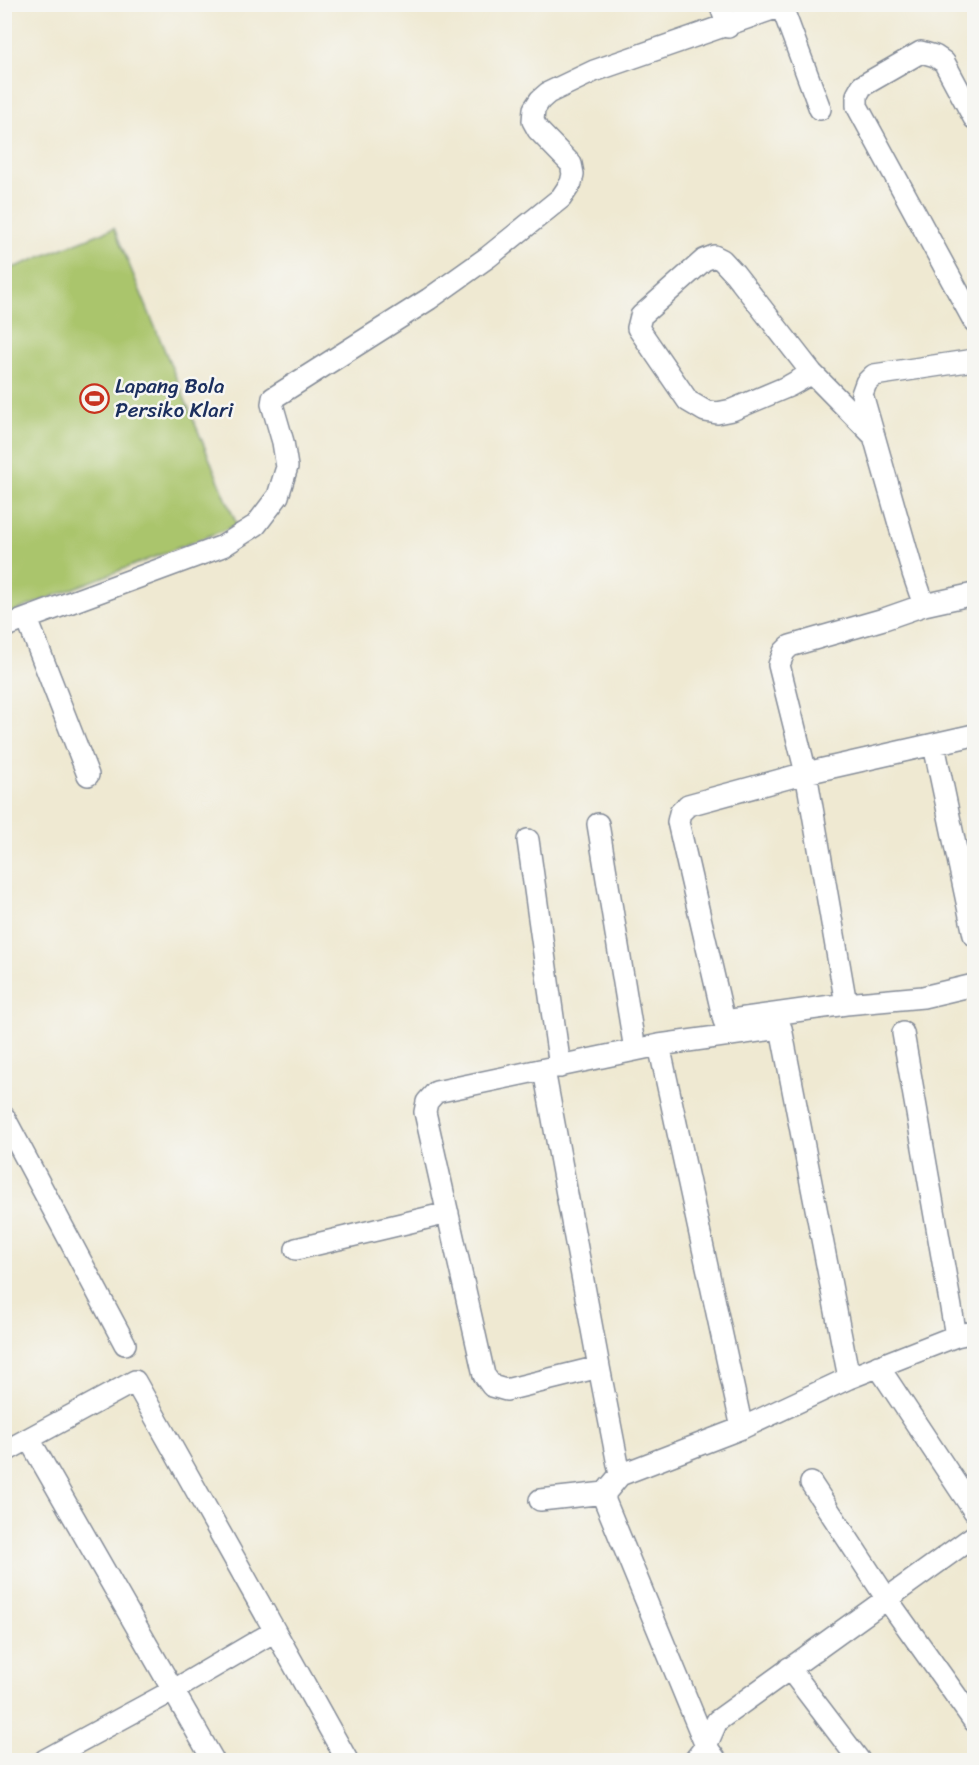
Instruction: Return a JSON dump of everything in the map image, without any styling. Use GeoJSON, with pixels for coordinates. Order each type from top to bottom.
{"type":"FeatureCollection","features":[{"type":"Feature","properties":{"kind":"street"},"geometry":{"type":"LineString","coordinates":[[720,4],[728,27]]}},
{"type":"Feature","properties":{"kind":"street"},"geometry":{"type":"LineString","coordinates":[[4,627],[223,546],[256,525],[278,496],[287,467],[283,441],[272,404],[273,398],[429,299],[488,257],[567,192],[573,174],[571,164],[538,130],[533,121],[534,110],[548,93],[594,71],[785,6],[820,109]]}},
{"type":"Feature","properties":{"kind":"street"},"geometry":{"type":"LineString","coordinates":[[975,118],[944,63],[935,56],[921,52],[862,86],[857,95],[856,106],[975,321]]}},
{"type":"Feature","properties":{"kind":"street"},"geometry":{"type":"LineString","coordinates":[[812,373],[789,386],[732,410],[717,413],[705,411],[688,401],[638,328],[641,316],[704,260],[714,256],[722,260],[812,373],[874,436]]}},
{"type":"Feature","properties":{"kind":"street"},"geometry":{"type":"LineString","coordinates":[[924,605],[862,394],[866,383],[874,375],[975,360]]}},
{"type":"Feature","properties":{"kind":"street"},"geometry":{"type":"LineString","coordinates":[[846,1004],[806,773],[779,665],[784,652],[790,646],[924,605],[975,594]]}},
{"type":"Feature","properties":{"kind":"street"},"geometry":{"type":"LineString","coordinates":[[27,620],[88,775]]}},
{"type":"Feature","properties":{"kind":"street"},"geometry":{"type":"LineString","coordinates":[[975,735],[806,773],[688,804],[680,813],[678,822],[724,1021],[846,1004],[923,997],[975,985]]}},
{"type":"Feature","properties":{"kind":"street"},"geometry":{"type":"LineString","coordinates":[[934,745],[975,935]]}},
{"type":"Feature","properties":{"kind":"street"},"geometry":{"type":"LineString","coordinates":[[598,824],[635,1050]]}},
{"type":"Feature","properties":{"kind":"street"},"geometry":{"type":"LineString","coordinates":[[528,840],[552,1069],[599,1367],[621,1475]]}},
{"type":"Feature","properties":{"kind":"street"},"geometry":{"type":"LineString","coordinates":[[599,1367],[506,1390],[492,1386],[484,1375],[425,1112],[427,1102],[436,1092],[635,1050],[781,1028],[849,1378]]}},
{"type":"Feature","properties":{"kind":"street"},"geometry":{"type":"LineString","coordinates":[[705,1756],[605,1501],[605,1493],[621,1475],[741,1428],[878,1366],[965,1334],[903,1033]]}},
{"type":"Feature","properties":{"kind":"street"},"geometry":{"type":"LineString","coordinates":[[659,1045],[741,1428]]}},
{"type":"Feature","properties":{"kind":"street"},"geometry":{"type":"LineString","coordinates":[[4,1117],[125,1344]]}},
{"type":"Feature","properties":{"kind":"street"},"geometry":{"type":"LineString","coordinates":[[296,1249],[448,1213]]}},
{"type":"Feature","properties":{"kind":"street"},"geometry":{"type":"LineString","coordinates":[[878,1366],[975,1511]]}},
{"type":"Feature","properties":{"kind":"street"},"geometry":{"type":"LineString","coordinates":[[4,1452],[135,1381],[346,1761]]}},
{"type":"Feature","properties":{"kind":"street"},"geometry":{"type":"LineString","coordinates":[[29,1439],[213,1761]]}},
{"type":"Feature","properties":{"kind":"street"},"geometry":{"type":"LineString","coordinates":[[811,1482],[887,1599],[975,1721]]}},
{"type":"Feature","properties":{"kind":"street"},"geometry":{"type":"LineString","coordinates":[[540,1500],[605,1493]]}},
{"type":"Feature","properties":{"kind":"street"},"geometry":{"type":"LineString","coordinates":[[705,1756],[717,1721],[975,1536]]}},
{"type":"Feature","properties":{"kind":"street"},"geometry":{"type":"LineString","coordinates":[[58,1757],[275,1631]]}},
{"type":"Feature","properties":{"kind":"street"},"geometry":{"type":"LineString","coordinates":[[789,1668],[859,1761]]}},
{"type":"Feature","properties":{"kind":"green space","name":"Lapang Bola Persiko Klari"},"geometry":{"type":"Polygon","coordinates":[[[114,228],[237,525],[5,615],[5,271],[114,228]]]}},
{"type":"Feature","properties":{"kind":"place","name":"Lapang Bola Persiko Klari"},"geometry":{"type":"Point","coordinates":[94,398]}}]}
